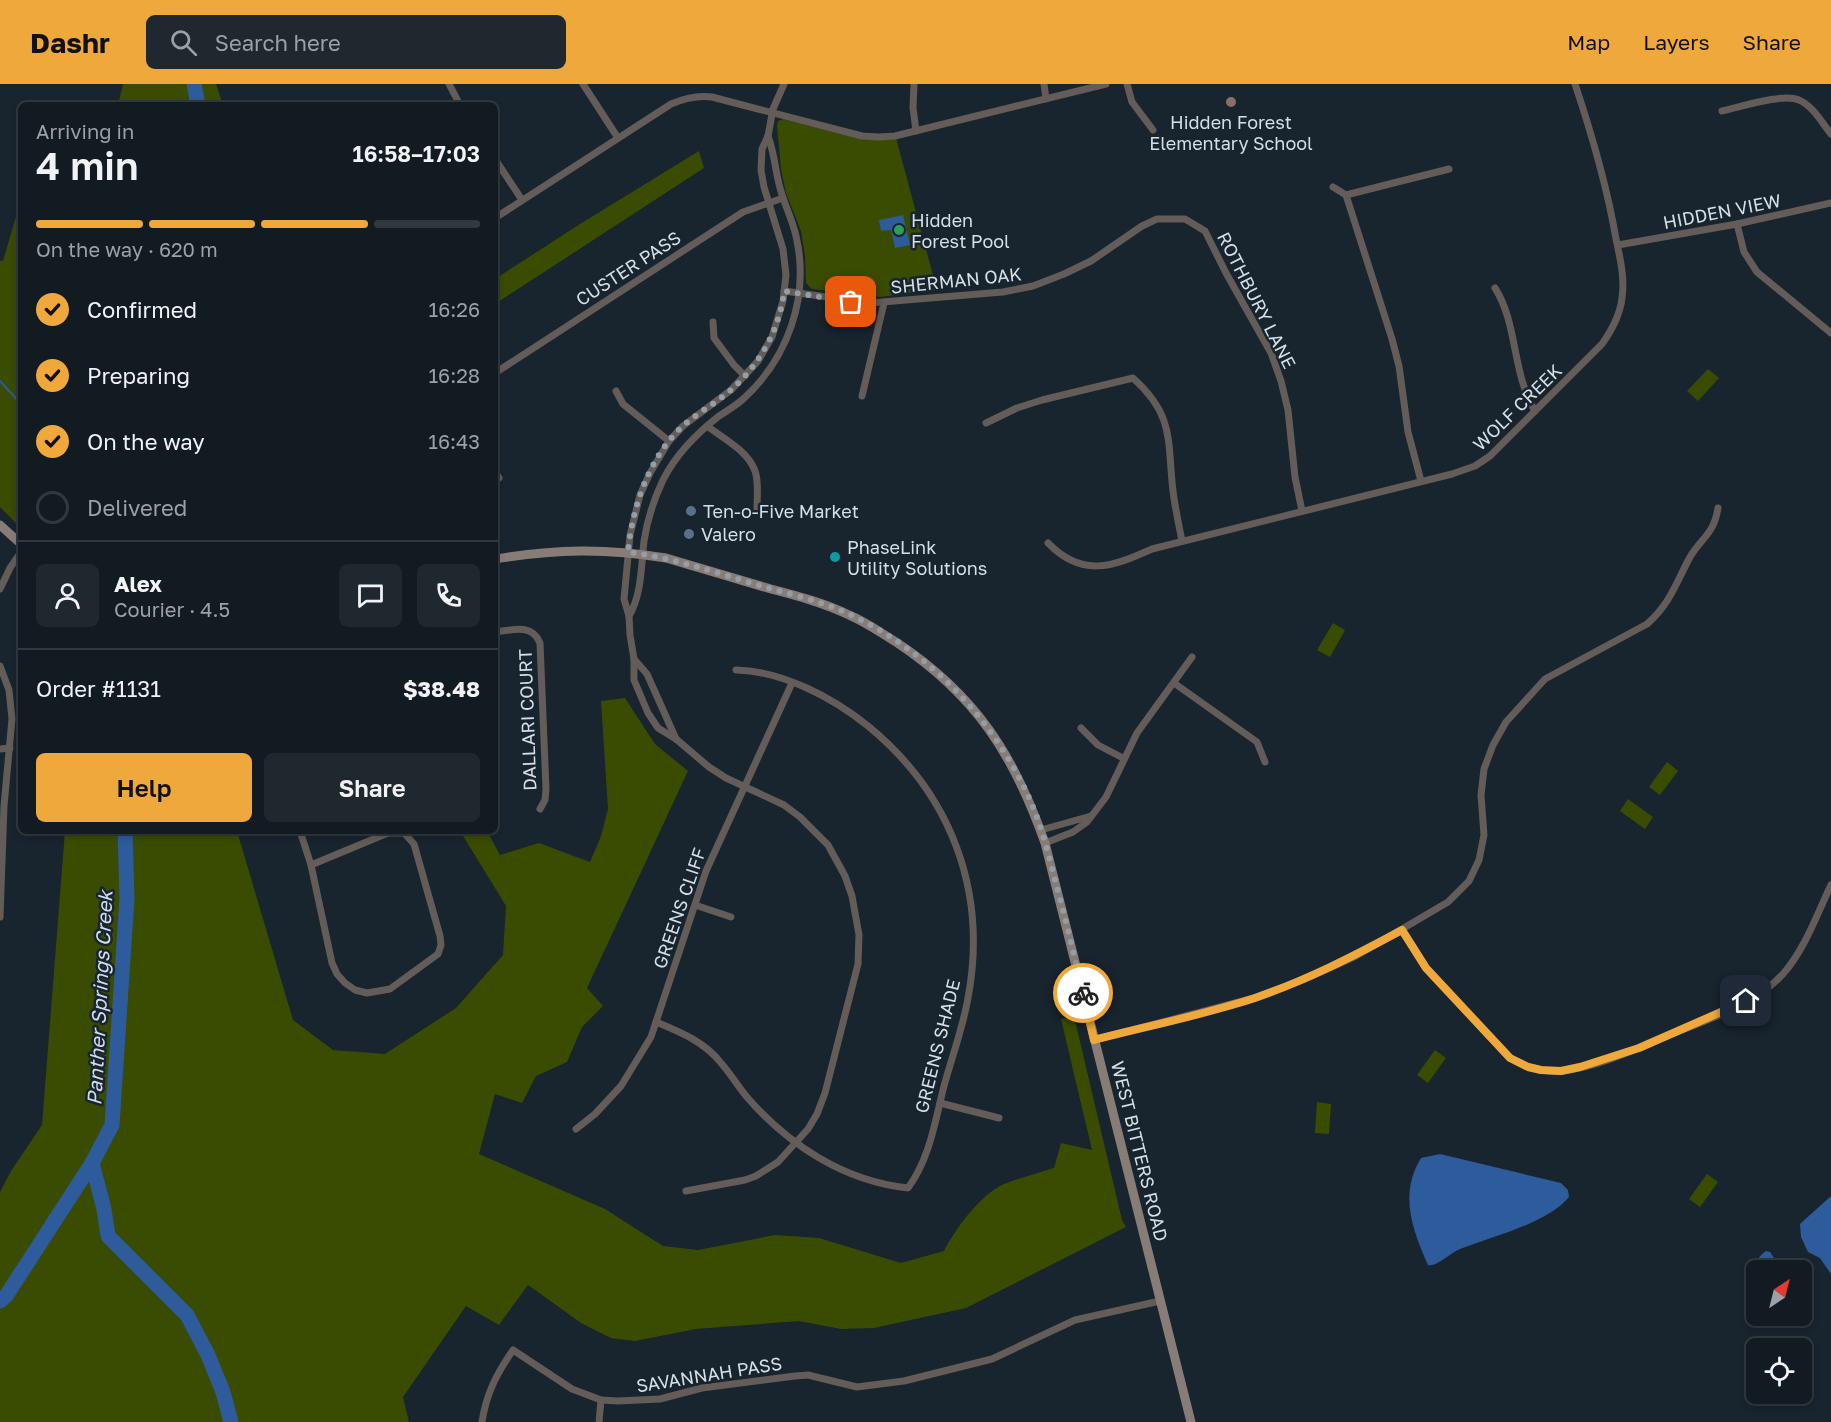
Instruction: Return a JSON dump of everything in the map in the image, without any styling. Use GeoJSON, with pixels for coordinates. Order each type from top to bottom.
{"type":"FeatureCollection","features":[{"type":"Feature","properties":{"kind":"main road"},"geometry":{"type":"LineString","coordinates":[[0,525],[18,541]]}},
{"type":"Feature","properties":{"kind":"main road","name":"WEST BITTERS ROAD"},"geometry":{"type":"LineString","coordinates":[[498,559],[574,550],[643,554],[666,558],[813,601],[851,615],[915,654],[947,681],[993,734],[1031,802],[1045,843],[1191,1422]]}},
{"type":"Feature","properties":{"kind":"street"},"geometry":{"type":"LineString","coordinates":[[449,84],[456,102]]}},
{"type":"Feature","properties":{"kind":"street"},"geometry":{"type":"LineString","coordinates":[[583,84],[618,138]]}},
{"type":"Feature","properties":{"kind":"street"},"geometry":{"type":"LineString","coordinates":[[686,1191],[735,1183],[756,1176],[778,1162],[796,1144],[817,1114],[835,1055],[858,964],[857,915],[845,876],[828,845],[800,817],[784,805],[709,767],[676,739],[658,728],[634,680],[629,616],[624,598],[630,536],[640,495],[650,473],[669,441],[683,426],[731,390],[745,376],[758,361],[771,337],[784,291],[786,275],[783,249],[764,187],[761,170],[762,149],[768,136],[772,113],[784,84]]}},
{"type":"Feature","properties":{"kind":"street"},"geometry":{"type":"LineString","coordinates":[[914,84],[913,108],[916,130]]}},
{"type":"Feature","properties":{"kind":"street"},"geometry":{"type":"LineString","coordinates":[[1044,84],[1046,99]]}},
{"type":"Feature","properties":{"kind":"street"},"geometry":{"type":"LineString","coordinates":[[498,216],[671,104],[685,98],[712,97],[862,136],[879,137],[1106,84]]}},
{"type":"Feature","properties":{"kind":"street"},"geometry":{"type":"LineString","coordinates":[[1127,84],[1132,102],[1153,130]]}},
{"type":"Feature","properties":{"kind":"street","name":"WOLF CREEK"},"geometry":{"type":"LineString","coordinates":[[1048,543],[1067,559],[1081,565],[1098,567],[1129,560],[1152,549],[1475,466],[1490,456],[1598,349],[1613,327],[1620,309],[1623,289],[1618,245],[1599,157],[1575,84]]}},
{"type":"Feature","properties":{"kind":"street"},"geometry":{"type":"LineString","coordinates":[[1722,111],[1783,98],[1799,100],[1811,109],[1831,134]]}},
{"type":"Feature","properties":{"kind":"street"},"geometry":{"type":"LineString","coordinates":[[629,616],[637,603],[643,554],[652,512],[663,480],[681,451],[694,437],[756,387],[779,355],[794,320],[800,293],[800,252],[783,198],[773,149],[768,136]]}},
{"type":"Feature","properties":{"kind":"street"},"geometry":{"type":"LineString","coordinates":[[498,164],[522,200]]}},
{"type":"Feature","properties":{"kind":"street"},"geometry":{"type":"LineString","coordinates":[[1346,195],[1449,169]]}},
{"type":"Feature","properties":{"kind":"street"},"geometry":{"type":"LineString","coordinates":[[1333,187],[1346,195],[1392,339],[1399,366],[1408,432],[1421,481]]}},
{"type":"Feature","properties":{"kind":"street","name":"CUSTER PASS"},"geometry":{"type":"LineString","coordinates":[[498,371],[743,212],[783,198]]}},
{"type":"Feature","properties":{"kind":"street","name":"HIDDEN VIEW"},"geometry":{"type":"LineString","coordinates":[[1618,245],[1737,224],[1831,203]]}},
{"type":"Feature","properties":{"kind":"street","name":"SHERMAN OAK"},"geometry":{"type":"LineString","coordinates":[[784,291],[851,302],[884,303],[1003,292],[1033,286],[1064,274],[1091,261],[1142,226],[1157,219],[1185,219]]}},
{"type":"Feature","properties":{"kind":"street","name":"ROTHBURY LANE"},"geometry":{"type":"LineString","coordinates":[[1185,219],[1205,231],[1271,353],[1288,410],[1295,477],[1302,511]]}},
{"type":"Feature","properties":{"kind":"street"},"geometry":{"type":"LineString","coordinates":[[1737,224],[1744,252],[1757,272],[1831,333]]}},
{"type":"Feature","properties":{"kind":"street"},"geometry":{"type":"LineString","coordinates":[[1495,288],[1503,304],[1522,385],[1535,411]]}},
{"type":"Feature","properties":{"kind":"street"},"geometry":{"type":"LineString","coordinates":[[862,396],[884,303]]}},
{"type":"Feature","properties":{"kind":"street"},"geometry":{"type":"LineString","coordinates":[[713,322],[714,338],[745,376]]}},
{"type":"Feature","properties":{"kind":"street"},"geometry":{"type":"LineString","coordinates":[[986,423],[1026,405],[1133,378],[1156,403],[1168,431],[1173,491],[1182,541]]}},
{"type":"Feature","properties":{"kind":"street"},"geometry":{"type":"LineString","coordinates":[[731,390],[740,402]]}},
{"type":"Feature","properties":{"kind":"street"},"geometry":{"type":"LineString","coordinates":[[616,391],[623,404],[669,441]]}},
{"type":"Feature","properties":{"kind":"street"},"geometry":{"type":"LineString","coordinates":[[707,426],[749,461],[755,471],[757,508]]}},
{"type":"Feature","properties":{"kind":"street"},"geometry":{"type":"LineString","coordinates":[[1094,1040],[1254,998],[1305,979],[1356,956],[1455,896],[1469,881],[1476,868],[1484,835],[1481,795],[1484,769],[1493,745],[1506,722],[1545,679],[1647,624],[1654,617],[1674,591],[1691,555],[1711,531],[1716,522],[1718,508]]}},
{"type":"Feature","properties":{"kind":"street"},"geometry":{"type":"LineString","coordinates":[[0,589],[18,556]]}},
{"type":"Feature","properties":{"kind":"street","name":"DALLARI COURT"},"geometry":{"type":"LineString","coordinates":[[498,632],[526,629],[533,631],[540,643],[546,789],[545,800],[540,809]]}},
{"type":"Feature","properties":{"kind":"street"},"geometry":{"type":"LineString","coordinates":[[1045,843],[1080,828],[1087,822],[1106,797],[1137,733],[1192,657]]}},
{"type":"Feature","properties":{"kind":"street"},"geometry":{"type":"LineString","coordinates":[[634,659],[647,674],[676,739]]}},
{"type":"Feature","properties":{"kind":"street"},"geometry":{"type":"LineString","coordinates":[[0,666],[9,690],[12,719],[4,806],[0,917]]}},
{"type":"Feature","properties":{"kind":"street","name":"GREENS SHADE"},"geometry":{"type":"LineString","coordinates":[[735,670],[754,670],[792,683],[841,706],[896,750],[932,795],[954,836],[966,874],[972,918],[973,948],[968,997],[924,1160],[918,1175],[908,1188],[853,1175],[796,1144]]}},
{"type":"Feature","properties":{"kind":"street"},"geometry":{"type":"LineString","coordinates":[[1174,682],[1257,742],[1265,762]]}},
{"type":"Feature","properties":{"kind":"street","name":"GREENS CLIFF"},"geometry":{"type":"LineString","coordinates":[[576,1129],[595,1114],[621,1086],[642,1053],[656,1022],[706,871],[792,683]]}},
{"type":"Feature","properties":{"kind":"street"},"geometry":{"type":"LineString","coordinates":[[645,705],[658,699]]}},
{"type":"Feature","properties":{"kind":"street"},"geometry":{"type":"LineString","coordinates":[[1081,728],[1098,745],[1123,758]]}},
{"type":"Feature","properties":{"kind":"street"},"geometry":{"type":"LineString","coordinates":[[0,748],[10,748]]}},
{"type":"Feature","properties":{"kind":"street"},"geometry":{"type":"LineString","coordinates":[[1041,830],[1091,816]]}},
{"type":"Feature","properties":{"kind":"street"},"geometry":{"type":"LineString","coordinates":[[1074,821],[1080,828]]}},
{"type":"Feature","properties":{"kind":"street"},"geometry":{"type":"LineString","coordinates":[[301,834],[332,963],[345,984],[367,993],[390,990],[438,954],[441,945],[414,843],[405,834]]}},
{"type":"Feature","properties":{"kind":"street"},"geometry":{"type":"LineString","coordinates":[[310,865],[386,834]]}},
{"type":"Feature","properties":{"kind":"street"},"geometry":{"type":"LineString","coordinates":[[1402,930],[1426,968],[1510,1058],[1528,1067],[1561,1071],[1598,1063],[1639,1048],[1729,1010],[1759,994],[1783,974],[1792,961],[1831,885]]}},
{"type":"Feature","properties":{"kind":"street"},"geometry":{"type":"LineString","coordinates":[[695,905],[731,917]]}},
{"type":"Feature","properties":{"kind":"street"},"geometry":{"type":"LineString","coordinates":[[656,1022],[687,1035],[712,1052],[745,1095],[796,1144]]}},
{"type":"Feature","properties":{"kind":"street"},"geometry":{"type":"LineString","coordinates":[[940,1103],[999,1118]]}},
{"type":"Feature","properties":{"kind":"street","name":"SAVANNAH PASS"},"geometry":{"type":"LineString","coordinates":[[482,1422],[488,1393],[496,1375],[513,1350],[559,1382],[601,1400],[646,1401],[702,1388],[808,1375],[857,1387],[904,1382],[992,1359],[1075,1320],[1160,1301]]}},
{"type":"Feature","properties":{"kind":"street"},"geometry":{"type":"LineString","coordinates":[[599,1422],[601,1400]]}},
{"type":"Feature","properties":{"kind":"green space"},"geometry":{"type":"Polygon","coordinates":[[[123,84],[216,84],[222,102],[119,102],[123,84]]]}},
{"type":"Feature","properties":{"kind":"green space"},"geometry":{"type":"Polygon","coordinates":[[[783,119],[857,138],[896,138],[937,290],[880,297],[812,289],[806,283],[801,231],[786,193],[781,169],[777,125],[778,121],[783,119]]]}},
{"type":"Feature","properties":{"kind":"green space"},"geometry":{"type":"Polygon","coordinates":[[[699,151],[704,168],[498,302],[498,277],[699,151]]]}},
{"type":"Feature","properties":{"kind":"green space"},"geometry":{"type":"Polygon","coordinates":[[[18,209],[18,525],[0,507],[0,261],[3,261],[18,209]]]}},
{"type":"Feature","properties":{"kind":"green space"},"geometry":{"type":"Polygon","coordinates":[[[1708,369],[1719,378],[1698,401],[1687,391],[1708,369]]]}},
{"type":"Feature","properties":{"kind":"green space"},"geometry":{"type":"Polygon","coordinates":[[[1333,623],[1345,630],[1330,657],[1317,650],[1333,623]]]}},
{"type":"Feature","properties":{"kind":"green space"},"geometry":{"type":"Polygon","coordinates":[[[625,698],[655,744],[688,771],[587,988],[603,1006],[582,1027],[567,1062],[536,1076],[522,1103],[495,1094],[479,1154],[605,1209],[663,1246],[698,1250],[775,1235],[819,1238],[901,1263],[944,1251],[970,1213],[995,1189],[1054,1168],[1061,1143],[1092,1150],[1061,1019],[1074,1016],[1122,1220],[1126,1227],[966,1308],[874,1328],[841,1329],[799,1321],[696,1329],[635,1341],[611,1338],[581,1323],[528,1285],[499,1325],[466,1306],[403,1397],[409,1422],[0,1422],[0,1192],[11,1171],[42,1125],[65,834],[238,834],[293,1020],[333,1050],[385,1054],[456,1008],[503,955],[506,906],[462,834],[489,834],[500,855],[539,843],[590,862],[601,836],[608,809],[601,701],[625,698]]]}},
{"type":"Feature","properties":{"kind":"green space"},"geometry":{"type":"Polygon","coordinates":[[[1667,762],[1678,771],[1660,795],[1649,787],[1667,762]]]}},
{"type":"Feature","properties":{"kind":"green space"},"geometry":{"type":"Polygon","coordinates":[[[1628,799],[1653,817],[1645,829],[1620,811],[1628,799]]]}},
{"type":"Feature","properties":{"kind":"green space"},"geometry":{"type":"Polygon","coordinates":[[[1435,1050],[1446,1058],[1428,1083],[1417,1075],[1435,1050]]]}},
{"type":"Feature","properties":{"kind":"green space"},"geometry":{"type":"Polygon","coordinates":[[[1317,1102],[1331,1104],[1329,1134],[1315,1133],[1317,1102]]]}},
{"type":"Feature","properties":{"kind":"green space"},"geometry":{"type":"Polygon","coordinates":[[[1707,1174],[1718,1182],[1700,1207],[1689,1199],[1707,1174]]]}},
{"type":"Feature","properties":{"kind":"water","name":"Hidden Forest Pool"},"geometry":{"type":"Polygon","coordinates":[[[903,215],[910,245],[895,248],[891,230],[881,231],[879,220],[903,215]]]}},
{"type":"Feature","properties":{"kind":"water"},"geometry":{"type":"Polygon","coordinates":[[[1440,1154],[1561,1183],[1568,1190],[1569,1197],[1560,1206],[1533,1222],[1460,1249],[1435,1264],[1428,1265],[1413,1225],[1409,1198],[1414,1171],[1421,1158],[1440,1154]]]}},
{"type":"Feature","properties":{"kind":"water"},"geometry":{"type":"Polygon","coordinates":[[[1831,1196],[1831,1274],[1820,1258],[1808,1252],[1801,1237],[1800,1224],[1831,1196]]]}},
{"type":"Feature","properties":{"kind":"water"},"geometry":{"type":"Polygon","coordinates":[[[1766,1251],[1770,1252],[1775,1260],[1758,1260],[1766,1251]]]}},
{"type":"Feature","properties":{"kind":"waterway","name":"Panther Springs Creek"},"geometry":{"type":"LineString","coordinates":[[194,84],[197,102]]}},
{"type":"Feature","properties":{"kind":"waterway"},"geometry":{"type":"LineString","coordinates":[[0,381],[18,401]]}},
{"type":"Feature","properties":{"kind":"waterway","name":"Panther Springs Creek"},"geometry":{"type":"LineString","coordinates":[[0,1301],[6,1296],[92,1163],[112,1125],[127,898],[125,834]]}},
{"type":"Feature","properties":{"kind":"waterway","name":"Panther Springs Creek"},"geometry":{"type":"LineString","coordinates":[[92,1163],[104,1209],[108,1236],[187,1315],[208,1355],[223,1392],[231,1422]]}},
{"type":"Feature","properties":{"kind":"way so far"},"geometry":{"type":"LineString","coordinates":[[851,302],[784,291],[771,337],[758,361],[731,390],[683,426],[661,453],[640,495],[628,552],[666,558],[813,601],[851,615],[915,654],[947,681],[983,720],[1014,768],[1031,802],[1052,865],[1083,993]]}},
{"type":"Feature","properties":{"kind":"place","name":"Hidden Forest Elementary School"},"geometry":{"type":"Point","coordinates":[1231,102]}},
{"type":"Feature","properties":{"kind":"place","name":"Hidden Forest Pool"},"geometry":{"type":"Point","coordinates":[899,230]}},
{"type":"Feature","properties":{"kind":"place","name":"Ten-o-Five Market"},"geometry":{"type":"Point","coordinates":[691,511]}},
{"type":"Feature","properties":{"kind":"place","name":"Valero"},"geometry":{"type":"Point","coordinates":[689,534]}},
{"type":"Feature","properties":{"kind":"place","name":"PhaseLink Utility Solutions"},"geometry":{"type":"Point","coordinates":[835,557]}},
{"type":"Feature","properties":{"kind":"route"},"geometry":{"type":"LineString","coordinates":[[1083,993],[1094,1040],[1254,998],[1305,979],[1356,956],[1402,930],[1426,968],[1510,1058],[1528,1067],[1561,1071],[1598,1063],[1639,1048],[1746,1001]]}}]}
